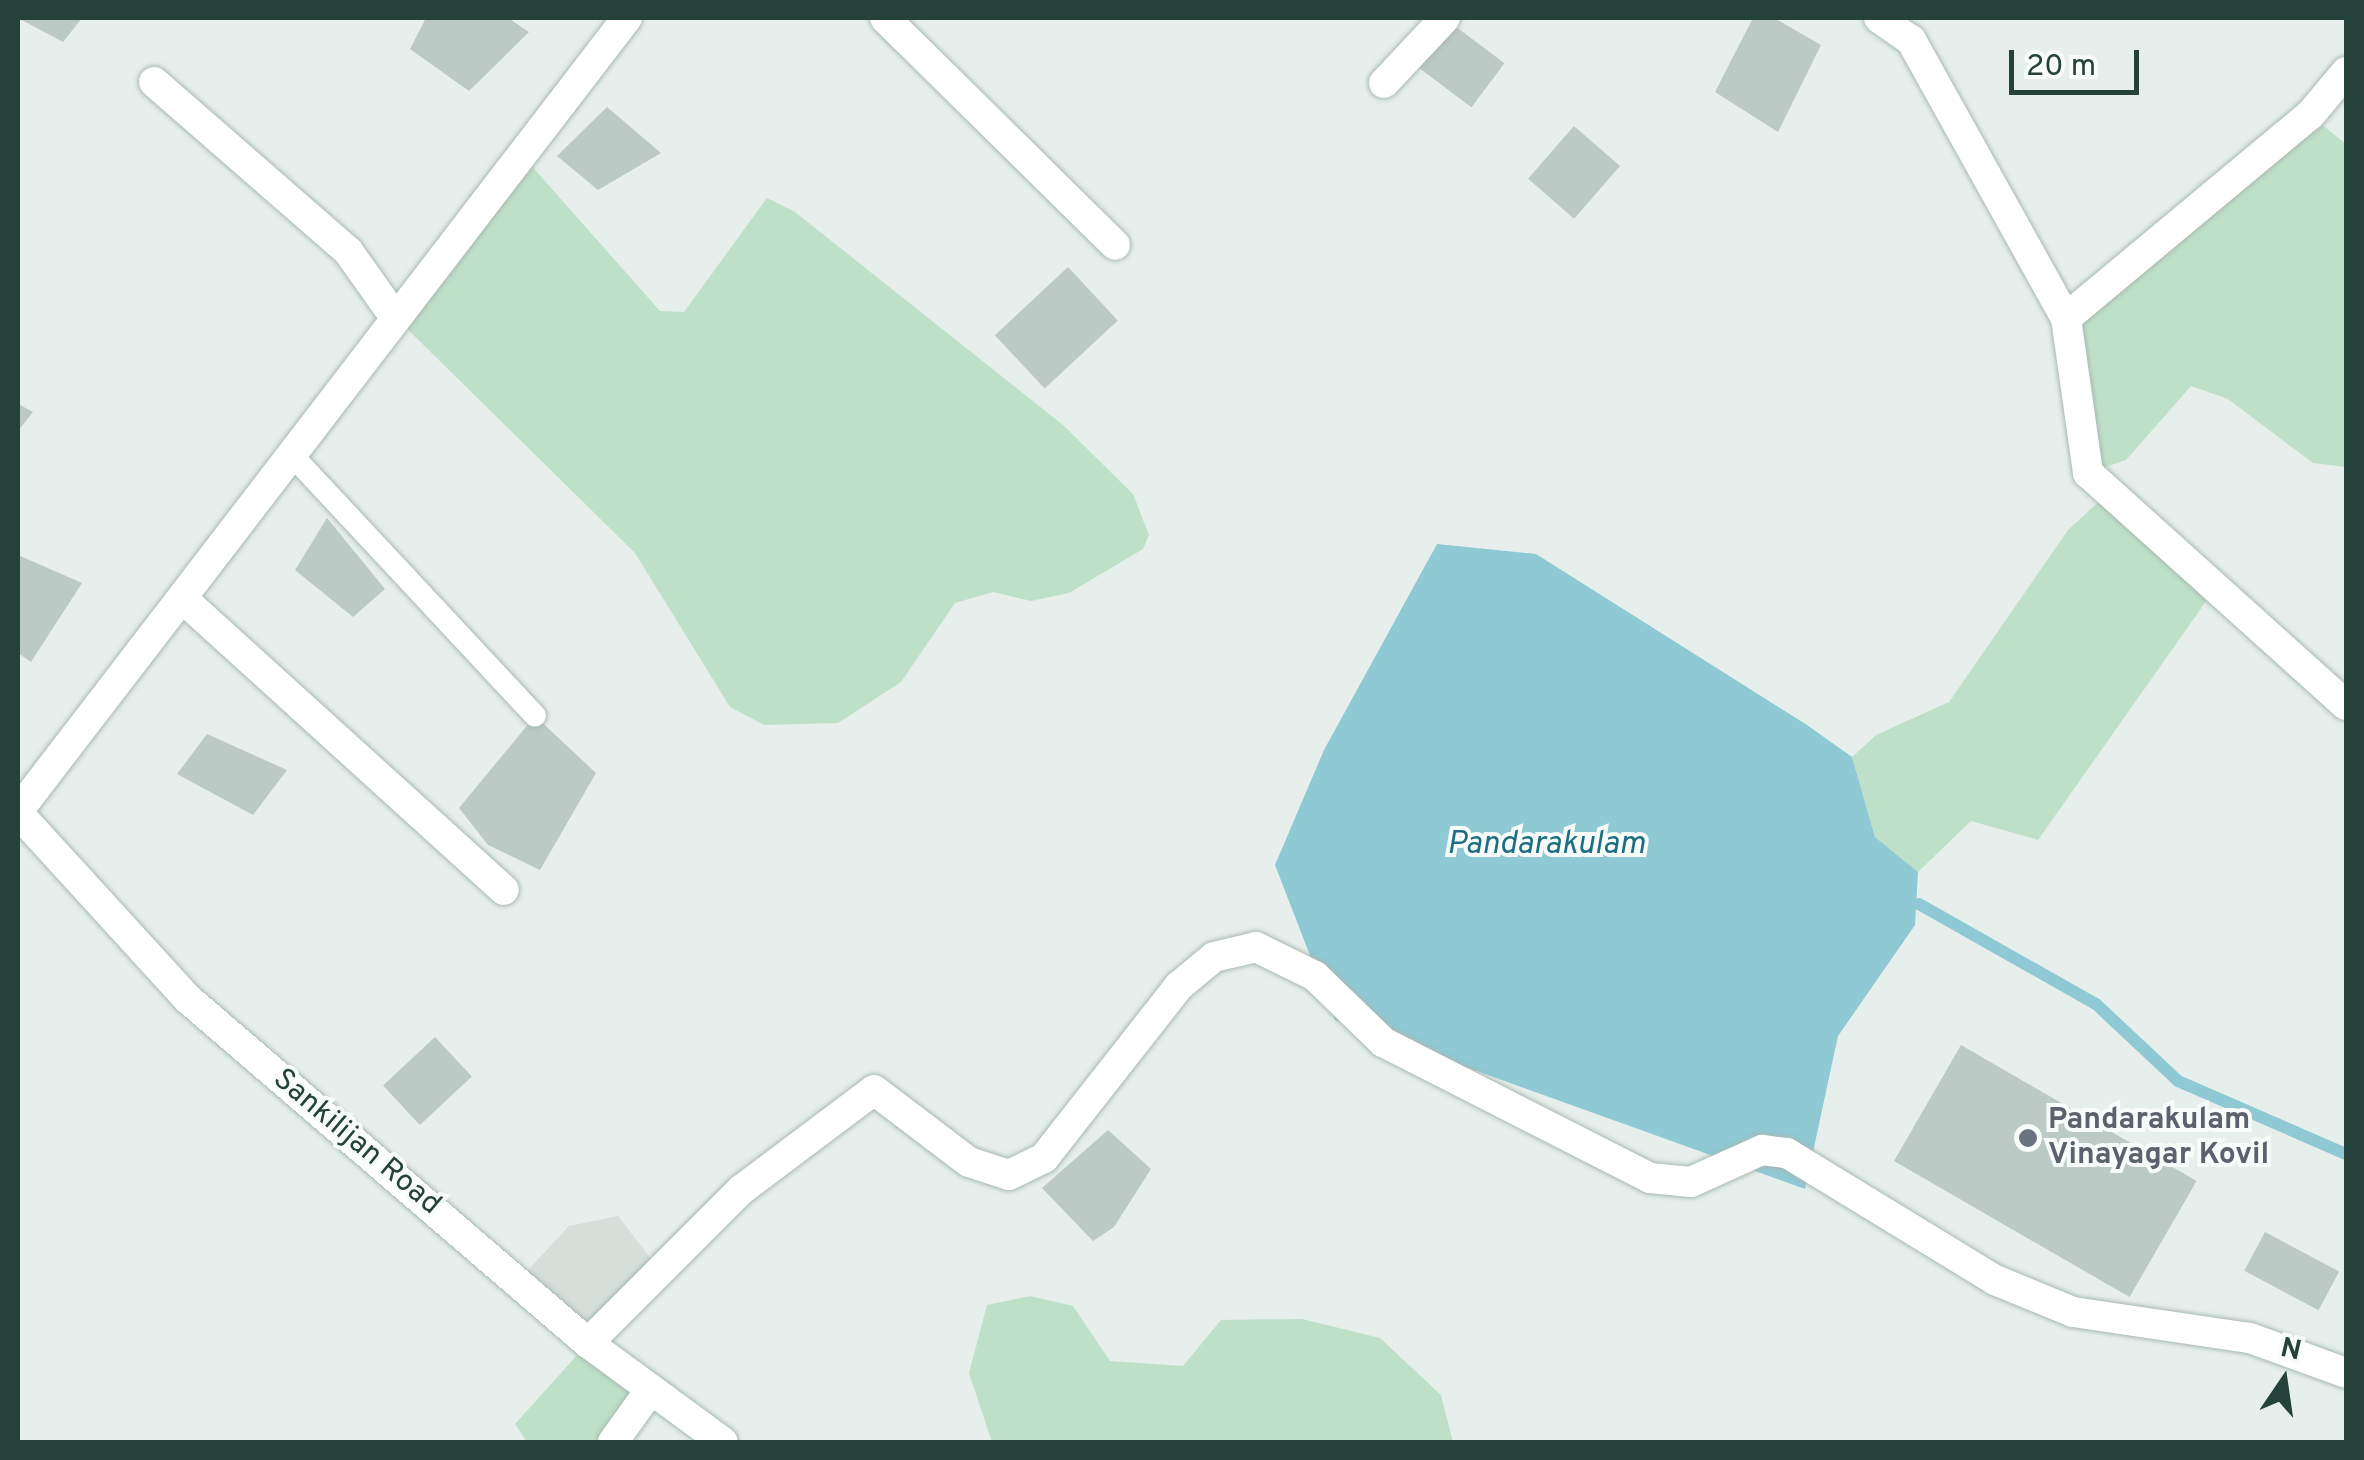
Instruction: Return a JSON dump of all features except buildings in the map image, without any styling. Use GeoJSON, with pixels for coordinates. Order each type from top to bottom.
{"type":"FeatureCollection","features":[{"type":"Feature","properties":{"kind":"street"},"geometry":{"type":"LineString","coordinates":[[18,812],[394,316],[626,18]]}},
{"type":"Feature","properties":{"kind":"street"},"geometry":{"type":"LineString","coordinates":[[884,18],[1115,245]]}},
{"type":"Feature","properties":{"kind":"street"},"geometry":{"type":"LineString","coordinates":[[1384,83],[1445,18]]}},
{"type":"Feature","properties":{"kind":"street"},"geometry":{"type":"LineString","coordinates":[[1879,18],[1912,40],[2066,318],[2088,472],[2346,705]]}},
{"type":"Feature","properties":{"kind":"street"},"geometry":{"type":"LineString","coordinates":[[2066,318],[2310,115],[2346,72]]}},
{"type":"Feature","properties":{"kind":"street"},"geometry":{"type":"LineString","coordinates":[[154,82],[348,251],[394,316]]}},
{"type":"Feature","properties":{"kind":"street"},"geometry":{"type":"LineString","coordinates":[[183,599],[504,890]]}},
{"type":"Feature","properties":{"kind":"street","name":"Sankilijan Road"},"geometry":{"type":"LineString","coordinates":[[18,812],[188,999],[588,1344],[723,1442]]}},
{"type":"Feature","properties":{"kind":"street"},"geometry":{"type":"LineString","coordinates":[[588,1344],[740,1190],[874,1090],[968,1162],[1009,1175],[1044,1158],[1179,986],[1214,957],[1256,947],[1315,976],[1383,1042],[1650,1178],[1691,1182],[1762,1150],[1787,1152],[1995,1280],[2073,1312],[2250,1338],[2346,1372]]}},
{"type":"Feature","properties":{"kind":"street"},"geometry":{"type":"LineString","coordinates":[[612,1442],[651,1389]]}},
{"type":"Feature","properties":{"kind":"lane"},"geometry":{"type":"LineString","coordinates":[[290,453],[535,716]]}},
{"type":"Feature","properties":{"kind":"shaded area"},"geometry":{"type":"Polygon","coordinates":[[[618,1216],[655,1264],[588,1343],[518,1281],[569,1226],[618,1216]]]}},
{"type":"Feature","properties":{"kind":"green space"},"geometry":{"type":"Polygon","coordinates":[[[2310,115],[2346,144],[2346,467],[2313,463],[2228,399],[2191,386],[2126,460],[2088,473],[2066,318],[2310,115]]]}},
{"type":"Feature","properties":{"kind":"green space"},"geometry":{"type":"Polygon","coordinates":[[[521,154],[660,311],[684,312],[767,198],[795,212],[1063,425],[1133,494],[1149,535],[1143,549],[1069,593],[1031,601],[993,592],[955,603],[901,682],[838,723],[764,725],[730,707],[635,553],[394,316],[521,154]]]}},
{"type":"Feature","properties":{"kind":"green space"},"geometry":{"type":"Polygon","coordinates":[[[2107,494],[2216,581],[2207,600],[2038,840],[1971,821],[1918,872],[1875,837],[1852,757],[1876,735],[1949,702],[2068,530],[2107,494]]]}},
{"type":"Feature","properties":{"kind":"green space"},"geometry":{"type":"Polygon","coordinates":[[[1030,1296],[1073,1306],[1110,1361],[1183,1366],[1221,1320],[1302,1319],[1380,1338],[1441,1395],[1453,1442],[992,1442],[969,1373],[987,1305],[1030,1296]]]}},
{"type":"Feature","properties":{"kind":"green space"},"geometry":{"type":"Polygon","coordinates":[[[588,1343],[651,1389],[613,1442],[527,1442],[515,1424],[588,1343]]]}},
{"type":"Feature","properties":{"kind":"water","name":"Pandarakulam"},"geometry":{"type":"Polygon","coordinates":[[[1437,544],[1536,554],[1807,725],[1852,757],[1875,837],[1918,872],[1915,925],[1838,1036],[1805,1189],[1335,1020],[1275,865],[1324,750],[1437,544]]]}},
{"type":"Feature","properties":{"kind":"waterway"},"geometry":{"type":"LineString","coordinates":[[1919,904],[2096,1004],[2178,1081],[2346,1154]]}},
{"type":"Feature","properties":{"kind":"place","name":"Pandarakulam Vinayagar Kovil"},"geometry":{"type":"Point","coordinates":[2028,1138]}}]}
